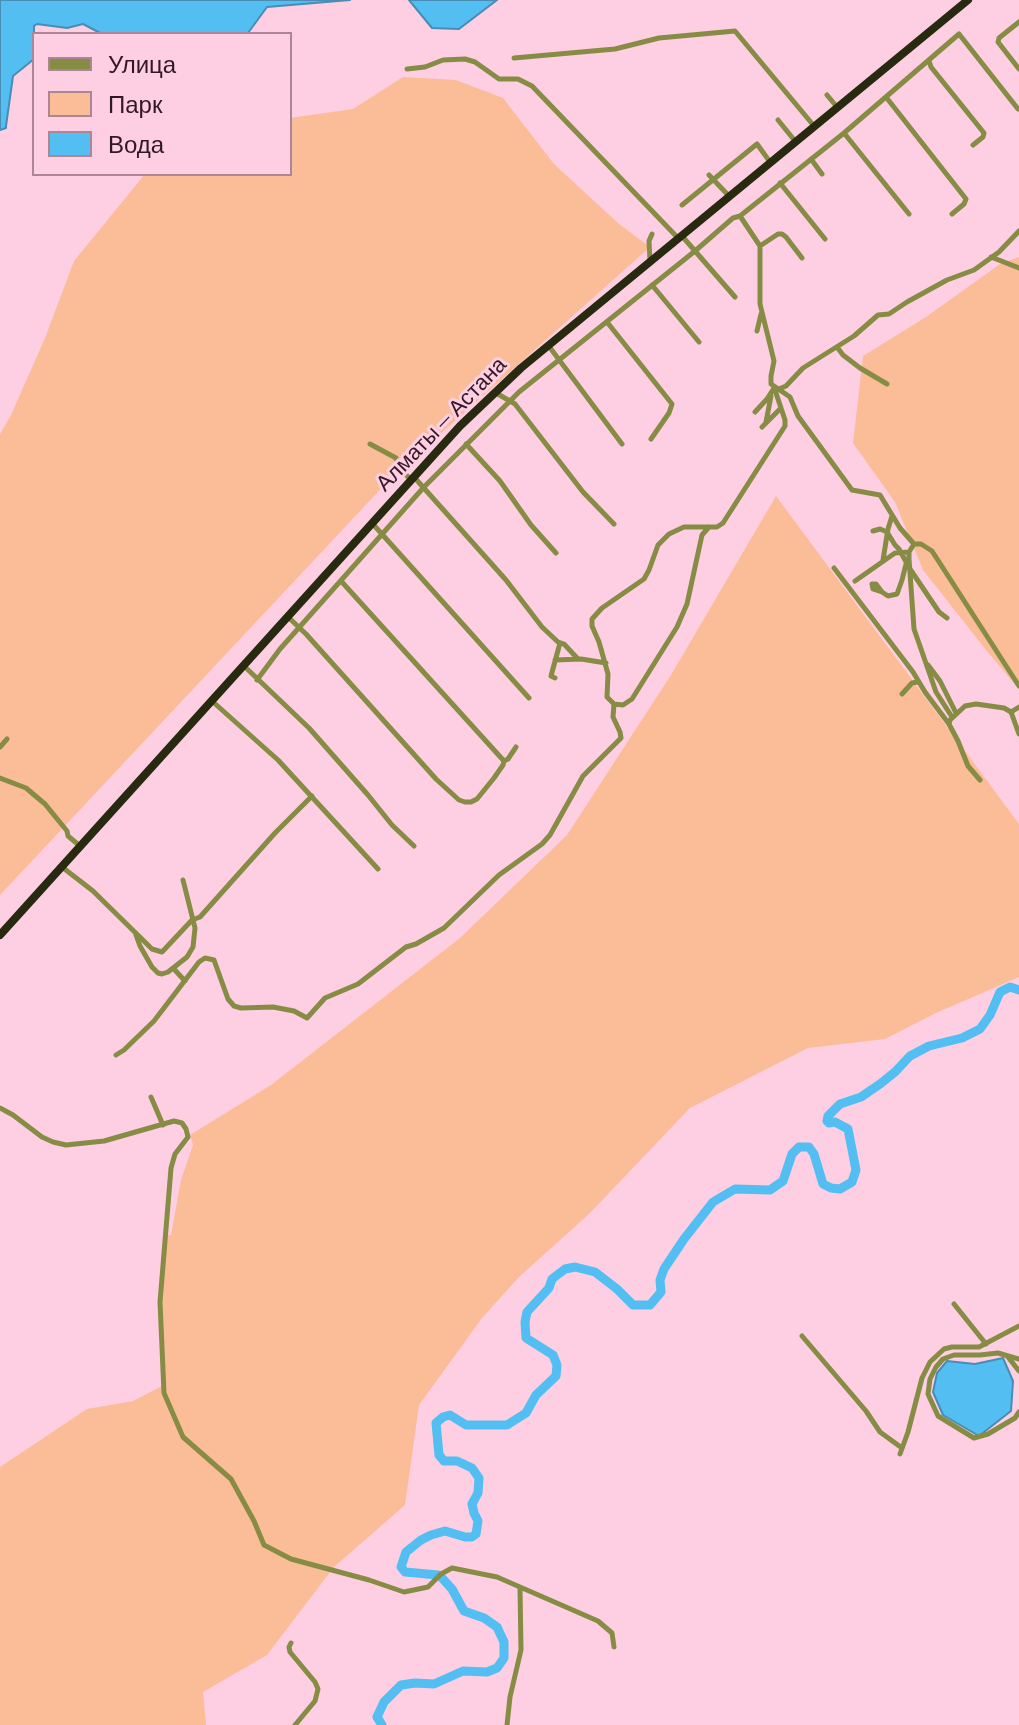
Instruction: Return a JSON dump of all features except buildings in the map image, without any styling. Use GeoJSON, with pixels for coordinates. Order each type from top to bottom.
{"type":"FeatureCollection","features":[{"type":"Feature","properties":{"kind":"highway","name":"Алматы — Астана"},"geometry":{"type":"LineString","coordinates":[[0,935],[371,522],[495,392],[968,0]]}},
{"type":"Feature","properties":{"kind":"street"},"geometry":{"type":"LineString","coordinates":[[1019,22],[998,42],[1019,69]]}},
{"type":"Feature","properties":{"kind":"street"},"geometry":{"type":"LineString","coordinates":[[514,58],[615,49],[659,38],[735,31],[815,126]]}},
{"type":"Feature","properties":{"kind":"street"},"geometry":{"type":"LineString","coordinates":[[257,680],[283,646],[424,487],[532,381],[844,133],[959,34],[1018,109]]}},
{"type":"Feature","properties":{"kind":"street"},"geometry":{"type":"LineString","coordinates":[[407,69],[425,67],[443,60],[465,59],[475,62],[499,79],[518,79],[532,86],[695,251],[735,297]]}},
{"type":"Feature","properties":{"kind":"street"},"geometry":{"type":"LineString","coordinates":[[929,60],[931,67],[984,133],[973,145]]}},
{"type":"Feature","properties":{"kind":"street"},"geometry":{"type":"LineString","coordinates":[[827,95],[837,108]]}},
{"type":"Feature","properties":{"kind":"street"},"geometry":{"type":"LineString","coordinates":[[886,97],[965,198],[965,203],[952,214]]}},
{"type":"Feature","properties":{"kind":"street"},"geometry":{"type":"LineString","coordinates":[[778,120],[796,142]]}},
{"type":"Feature","properties":{"kind":"street"},"geometry":{"type":"LineString","coordinates":[[844,133],[909,214]]}},
{"type":"Feature","properties":{"kind":"street"},"geometry":{"type":"LineString","coordinates":[[682,205],[711,177],[757,144],[770,162]]}},
{"type":"Feature","properties":{"kind":"street"},"geometry":{"type":"LineString","coordinates":[[811,159],[822,174]]}},
{"type":"Feature","properties":{"kind":"street"},"geometry":{"type":"LineString","coordinates":[[709,527],[702,535],[687,604],[677,627],[632,699],[623,705],[614,704],[606,693],[608,674],[592,626],[594,615],[644,579],[658,545],[669,534],[684,527],[709,527],[717,527],[723,523],[785,426],[771,382],[774,361],[761,313],[760,246],[711,177]]}},
{"type":"Feature","properties":{"kind":"street"},"geometry":{"type":"LineString","coordinates":[[780,183],[825,239]]}},
{"type":"Feature","properties":{"kind":"street"},"geometry":{"type":"LineString","coordinates":[[755,412],[774,390],[786,386],[803,368],[854,336],[878,315],[889,314],[956,275],[974,270],[1019,231]]}},
{"type":"Feature","properties":{"kind":"street"},"geometry":{"type":"LineString","coordinates":[[650,261],[649,241],[652,234]]}},
{"type":"Feature","properties":{"kind":"street"},"geometry":{"type":"LineString","coordinates":[[760,246],[782,234],[802,258]]}},
{"type":"Feature","properties":{"kind":"street"},"geometry":{"type":"LineString","coordinates":[[991,257],[1019,268]]}},
{"type":"Feature","properties":{"kind":"street"},"geometry":{"type":"LineString","coordinates":[[652,285],[699,342]]}},
{"type":"Feature","properties":{"kind":"street"},"geometry":{"type":"LineString","coordinates":[[757,331],[761,313]]}},
{"type":"Feature","properties":{"kind":"street"},"geometry":{"type":"LineString","coordinates":[[607,322],[672,404],[651,439]]}},
{"type":"Feature","properties":{"kind":"street"},"geometry":{"type":"LineString","coordinates":[[548,345],[622,444]]}},
{"type":"Feature","properties":{"kind":"street"},"geometry":{"type":"LineString","coordinates":[[837,347],[860,368],[887,384]]}},
{"type":"Feature","properties":{"kind":"street"},"geometry":{"type":"LineString","coordinates":[[774,390],[764,425],[781,408]]}},
{"type":"Feature","properties":{"kind":"street"},"geometry":{"type":"LineString","coordinates":[[774,390],[790,397],[798,416],[852,490],[877,493],[914,544],[925,546],[936,556],[1019,686]]}},
{"type":"Feature","properties":{"kind":"street"},"geometry":{"type":"LineString","coordinates":[[495,392],[511,401],[583,492],[614,524]]}},
{"type":"Feature","properties":{"kind":"street"},"geometry":{"type":"LineString","coordinates":[[370,444],[396,458],[401,471],[424,487],[506,580],[538,622],[578,659]]}},
{"type":"Feature","properties":{"kind":"street"},"geometry":{"type":"LineString","coordinates":[[466,444],[556,553]]}},
{"type":"Feature","properties":{"kind":"street"},"geometry":{"type":"LineString","coordinates":[[883,561],[892,516]]}},
{"type":"Feature","properties":{"kind":"street"},"geometry":{"type":"LineString","coordinates":[[371,522],[529,698]]}},
{"type":"Feature","properties":{"kind":"street"},"geometry":{"type":"LineString","coordinates":[[873,531],[880,529],[887,532],[939,612],[947,618]]}},
{"type":"Feature","properties":{"kind":"street"},"geometry":{"type":"LineString","coordinates":[[914,544],[909,552],[908,566],[914,629],[936,692],[953,718]]}},
{"type":"Feature","properties":{"kind":"street"},"geometry":{"type":"LineString","coordinates":[[855,581],[895,553],[909,552]]}},
{"type":"Feature","properties":{"kind":"street"},"geometry":{"type":"LineString","coordinates":[[882,592],[888,596],[897,594],[908,566]]}},
{"type":"Feature","properties":{"kind":"street"},"geometry":{"type":"LineString","coordinates":[[834,568],[918,682],[953,718]]}},
{"type":"Feature","properties":{"kind":"street"},"geometry":{"type":"LineString","coordinates":[[323,576],[347,587],[504,761]]}},
{"type":"Feature","properties":{"kind":"street"},"geometry":{"type":"LineString","coordinates":[[290,613],[306,620]]}},
{"type":"Feature","properties":{"kind":"street"},"geometry":{"type":"LineString","coordinates":[[290,613],[430,773],[459,800],[471,802],[477,799],[516,747]]}},
{"type":"Feature","properties":{"kind":"street"},"geometry":{"type":"LineString","coordinates":[[270,635],[283,646]]}},
{"type":"Feature","properties":{"kind":"street"},"geometry":{"type":"LineString","coordinates":[[555,678],[551,676],[560,643]]}},
{"type":"Feature","properties":{"kind":"street"},"geometry":{"type":"LineString","coordinates":[[555,660],[606,663]]}},
{"type":"Feature","properties":{"kind":"street"},"geometry":{"type":"LineString","coordinates":[[927,663],[953,704],[955,734],[968,766],[980,780]]}},
{"type":"Feature","properties":{"kind":"street"},"geometry":{"type":"LineString","coordinates":[[243,665],[309,728],[392,825],[414,846]]}},
{"type":"Feature","properties":{"kind":"street"},"geometry":{"type":"LineString","coordinates":[[902,694],[912,683],[918,682]]}},
{"type":"Feature","properties":{"kind":"street"},"geometry":{"type":"LineString","coordinates":[[211,701],[260,743],[378,869]]}},
{"type":"Feature","properties":{"kind":"street"},"geometry":{"type":"LineString","coordinates":[[116,1055],[154,1021],[199,962],[209,957],[214,960],[228,999],[234,1006],[273,1007],[294,1011],[305,1018],[325,998],[358,984],[406,947],[444,928],[499,875],[542,844],[556,826],[583,776],[619,741],[621,735],[613,717],[614,704]]}},
{"type":"Feature","properties":{"kind":"street"},"geometry":{"type":"LineString","coordinates":[[953,704],[1004,708],[1011,712],[1019,734]]}},
{"type":"Feature","properties":{"kind":"street"},"geometry":{"type":"LineString","coordinates":[[953,718],[964,707]]}},
{"type":"Feature","properties":{"kind":"street"},"geometry":{"type":"LineString","coordinates":[[1011,712],[1019,707]]}},
{"type":"Feature","properties":{"kind":"street"},"geometry":{"type":"LineString","coordinates":[[0,747],[7,739]]}},
{"type":"Feature","properties":{"kind":"street"},"geometry":{"type":"LineString","coordinates":[[0,778],[26,788],[80,846]]}},
{"type":"Feature","properties":{"kind":"street"},"geometry":{"type":"LineString","coordinates":[[62,867],[93,891],[154,950],[162,952],[192,920],[200,917],[312,796]]}},
{"type":"Feature","properties":{"kind":"street"},"geometry":{"type":"LineString","coordinates":[[136,934],[155,971],[162,974],[187,957],[193,947],[195,928],[183,880]]}},
{"type":"Feature","properties":{"kind":"street"},"geometry":{"type":"LineString","coordinates":[[173,968],[185,981]]}},
{"type":"Feature","properties":{"kind":"street"},"geometry":{"type":"LineString","coordinates":[[151,1097],[163,1125]]}},
{"type":"Feature","properties":{"kind":"street"},"geometry":{"type":"LineString","coordinates":[[0,1108],[42,1137],[66,1145],[104,1141],[174,1121],[182,1123],[186,1129],[188,1137],[175,1154],[171,1168],[160,1302],[164,1393],[183,1437],[231,1479],[264,1545],[291,1559],[404,1592],[433,1585],[448,1569],[497,1577],[598,1621],[612,1633],[614,1647]]}},
{"type":"Feature","properties":{"kind":"street"},"geometry":{"type":"LineString","coordinates":[[954,1304],[986,1344]]}},
{"type":"Feature","properties":{"kind":"street"},"geometry":{"type":"LineString","coordinates":[[802,1337],[866,1411],[880,1432],[901,1451],[922,1378],[930,1362],[944,1349],[975,1348],[1019,1326]]}},
{"type":"Feature","properties":{"kind":"street"},"geometry":{"type":"LineString","coordinates":[[1019,1359],[1004,1355],[954,1355],[943,1359],[933,1372],[928,1394],[938,1416],[971,1437],[981,1437],[1015,1418],[1019,1412]]}},
{"type":"Feature","properties":{"kind":"street"},"geometry":{"type":"LineString","coordinates":[[1004,1355],[1019,1371]]}},
{"type":"Feature","properties":{"kind":"street"},"geometry":{"type":"LineString","coordinates":[[507,1725],[521,1650],[520,1588]]}},
{"type":"Feature","properties":{"kind":"street"},"geometry":{"type":"LineString","coordinates":[[291,1643],[290,1652],[317,1684],[318,1695],[313,1706],[295,1725]]}},
{"type":"Feature","properties":{"kind":"green space"},"geometry":{"type":"Polygon","coordinates":[[[403,77],[456,80],[503,98],[554,164],[619,224],[650,247],[391,478],[0,895],[0,434],[45,338],[74,261],[143,176],[292,176],[292,118],[353,109],[403,77]]]}},
{"type":"Feature","properties":{"kind":"green space"},"geometry":{"type":"Polygon","coordinates":[[[1019,257],[1019,689],[923,570],[895,502],[853,443],[863,356],[926,317],[1000,264],[1019,257]]]}},
{"type":"Feature","properties":{"kind":"green space"},"geometry":{"type":"Polygon","coordinates":[[[776,496],[1019,824],[1019,977],[885,1039],[808,1048],[690,1108],[589,1214],[519,1277],[482,1318],[419,1405],[405,1505],[334,1567],[267,1655],[203,1692],[206,1725],[0,1725],[0,1467],[87,1409],[133,1401],[162,1386],[160,1310],[165,1235],[171,1235],[181,1180],[193,1145],[190,1135],[271,1085],[460,938],[567,835],[671,675],[776,496]]]}},
{"type":"Feature","properties":{"kind":"water"},"geometry":{"type":"Polygon","coordinates":[[[0,0],[350,0],[267,7],[249,32],[98,32],[83,24],[67,28],[37,24],[32,32],[32,61],[13,76],[6,128],[0,130],[0,0]]]}},
{"type":"Feature","properties":{"kind":"water"},"geometry":{"type":"Polygon","coordinates":[[[409,0],[497,0],[459,29],[432,28],[409,0]]]}},
{"type":"Feature","properties":{"kind":"water"},"geometry":{"type":"Polygon","coordinates":[[[1003,1358],[1013,1381],[1011,1411],[979,1436],[943,1415],[933,1392],[937,1373],[947,1361],[975,1364],[1003,1358]]]}},
{"type":"Feature","properties":{"kind":"waterway"},"geometry":{"type":"LineString","coordinates":[[438,1575],[405,1572],[401,1567],[406,1552],[421,1540],[445,1531],[465,1537],[476,1534],[478,1521],[472,1504],[478,1493],[479,1478],[472,1468],[457,1461],[444,1461],[439,1455],[436,1423],[450,1415],[466,1425],[507,1425],[526,1413],[536,1395],[556,1376],[557,1365],[553,1355],[526,1338],[525,1322],[527,1312],[549,1288],[552,1279],[565,1269],[575,1267],[595,1272],[633,1305],[650,1305],[661,1292],[660,1280],[664,1269],[713,1202],[735,1189],[770,1190],[783,1181],[792,1154],[799,1147],[809,1147],[814,1154],[823,1184],[840,1189],[852,1182],[856,1170],[848,1129],[835,1122],[829,1123],[828,1116],[840,1104],[861,1097],[880,1084],[910,1056],[929,1046],[962,1038],[980,1029],[1000,992],[1010,987],[1019,990]]}},
{"type":"Feature","properties":{"kind":"waterway"},"geometry":{"type":"LineString","coordinates":[[382,1725],[377,1717],[384,1702],[401,1685],[434,1684],[463,1671],[487,1672],[497,1668],[504,1658],[504,1642],[497,1627],[484,1618],[464,1611],[442,1578]]}}]}
